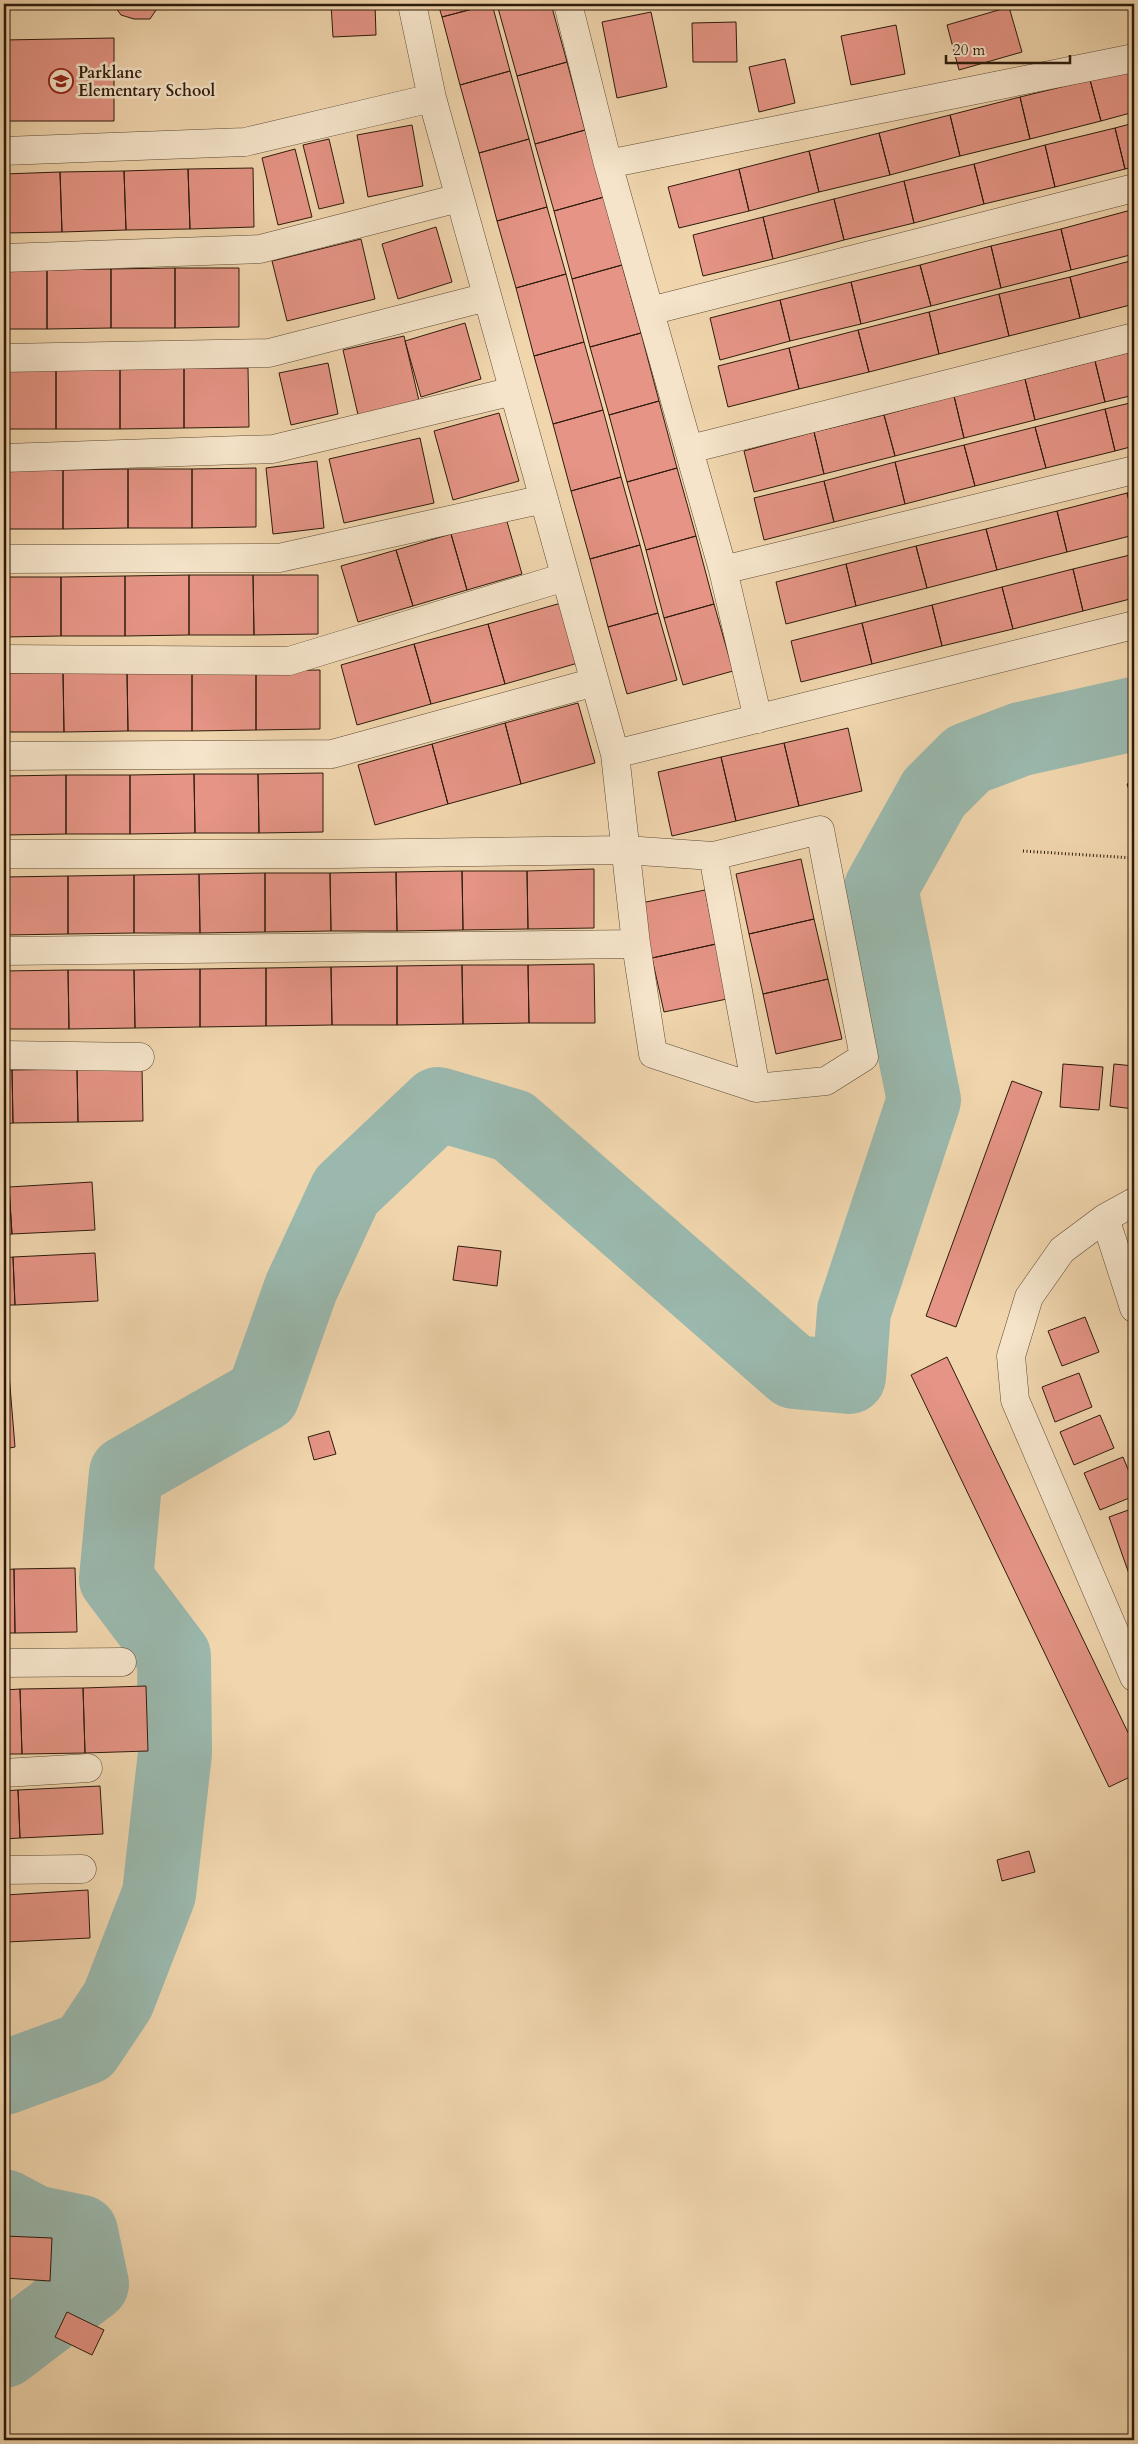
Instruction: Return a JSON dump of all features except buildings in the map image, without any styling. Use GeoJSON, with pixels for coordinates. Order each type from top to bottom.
{"type":"FeatureCollection","features":[{"type":"Feature","properties":{"kind":"street"},"geometry":{"type":"LineString","coordinates":[[4,854],[336,854],[625,850],[713,856],[820,830],[864,1056],[826,1081],[756,1088],[653,1054],[636,944],[625,850],[615,754],[432,98],[412,4]]}},
{"type":"Feature","properties":{"kind":"street"},"geometry":{"type":"LineString","coordinates":[[568,4],[608,164],[723,570],[758,719]]}},
{"type":"Feature","properties":{"kind":"street"},"geometry":{"type":"LineString","coordinates":[[608,164],[1134,58]]}},
{"type":"Feature","properties":{"kind":"street"},"geometry":{"type":"LineString","coordinates":[[4,151],[245,142],[432,98]]}},
{"type":"Feature","properties":{"kind":"street"},"geometry":{"type":"LineString","coordinates":[[650,311],[1134,188]]}},
{"type":"Feature","properties":{"kind":"street"},"geometry":{"type":"LineString","coordinates":[[4,258],[260,249],[460,198]]}},
{"type":"Feature","properties":{"kind":"street"},"geometry":{"type":"LineString","coordinates":[[4,358],[269,353],[487,297]]}},
{"type":"Feature","properties":{"kind":"street"},"geometry":{"type":"LineString","coordinates":[[690,449],[1134,337]]}},
{"type":"Feature","properties":{"kind":"street"},"geometry":{"type":"LineString","coordinates":[[4,458],[274,449],[513,391]]}},
{"type":"Feature","properties":{"kind":"street"},"geometry":{"type":"LineString","coordinates":[[723,570],[1134,470]]}},
{"type":"Feature","properties":{"kind":"street"},"geometry":{"type":"LineString","coordinates":[[4,559],[279,558],[544,499]]}},
{"type":"Feature","properties":{"kind":"street"},"geometry":{"type":"LineString","coordinates":[[4,659],[289,661],[565,577]]}},
{"type":"Feature","properties":{"kind":"street"},"geometry":{"type":"LineString","coordinates":[[615,754],[1134,625]]}},
{"type":"Feature","properties":{"kind":"street"},"geometry":{"type":"LineString","coordinates":[[4,756],[332,754],[594,682]]}},
{"type":"Feature","properties":{"kind":"street"},"geometry":{"type":"LineString","coordinates":[[713,856],[756,1088]]}},
{"type":"Feature","properties":{"kind":"street"},"geometry":{"type":"LineString","coordinates":[[4,951],[636,944]]}},
{"type":"Feature","properties":{"kind":"street"},"geometry":{"type":"LineString","coordinates":[[4,1055],[140,1057]]}},
{"type":"Feature","properties":{"kind":"street"},"geometry":{"type":"LineString","coordinates":[[1134,1202],[1105,1218],[1062,1250],[1029,1297],[1011,1356],[1015,1400],[1134,1677]]}},
{"type":"Feature","properties":{"kind":"street"},"geometry":{"type":"LineString","coordinates":[[1105,1218],[1134,1308]]}},
{"type":"Feature","properties":{"kind":"street"},"geometry":{"type":"LineString","coordinates":[[4,1663],[122,1662]]}},
{"type":"Feature","properties":{"kind":"street"},"geometry":{"type":"LineString","coordinates":[[4,1773],[88,1768]]}},
{"type":"Feature","properties":{"kind":"street"},"geometry":{"type":"LineString","coordinates":[[4,1870],[82,1869]]}},
{"type":"Feature","properties":{"kind":"path"},"geometry":{"type":"LineString","coordinates":[[1023,851],[1134,858]]}},
{"type":"Feature","properties":{"kind":"waterway"},"geometry":{"type":"LineString","coordinates":[[4,2078],[86,2048],[118,2000],[159,1894],[175,1753],[174,1656],[116,1579],[126,1473],[263,1395],[301,1288],[346,1191],[438,1104],[513,1126],[794,1372],[849,1377],[854,1311],[924,1100],[881,888],[934,793],[968,759],[1021,739],[1134,714]]}},
{"type":"Feature","properties":{"kind":"waterway"},"geometry":{"type":"LineString","coordinates":[[4,2206],[34,2222],[81,2232],[92,2284],[4,2351]]}},
{"type":"Feature","properties":{"kind":"place","name":"Parklane Elementary School"},"geometry":{"type":"Point","coordinates":[61,81]}}]}
